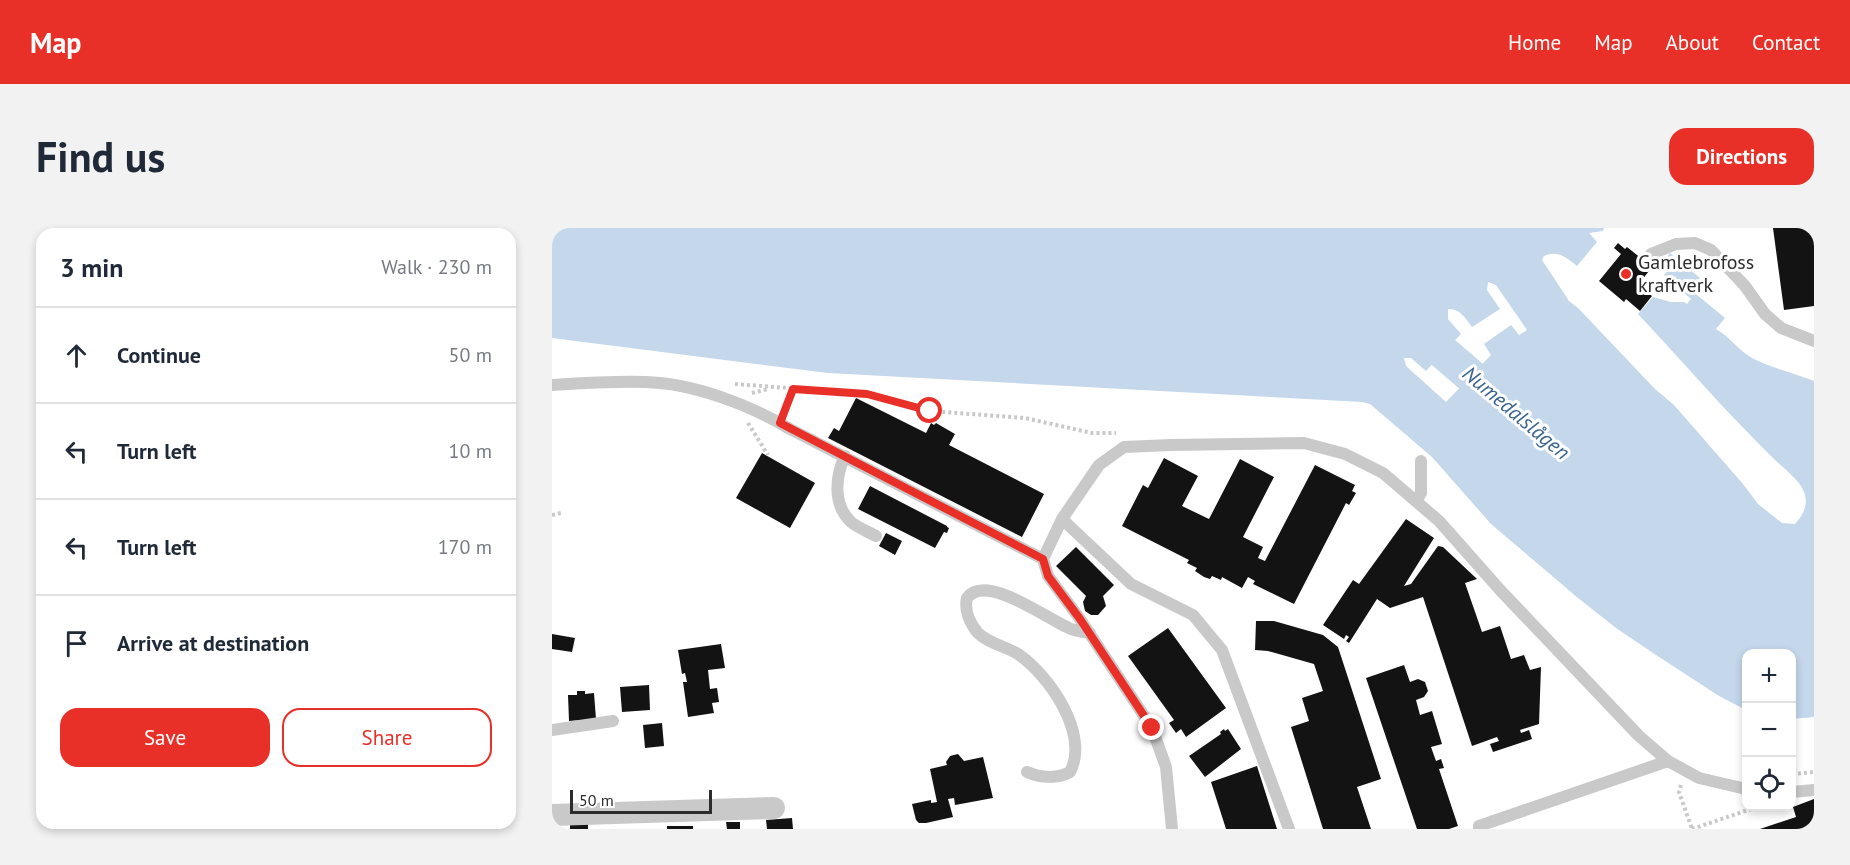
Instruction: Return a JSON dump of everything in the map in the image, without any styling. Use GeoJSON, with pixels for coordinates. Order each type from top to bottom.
{"type":"FeatureCollection","features":[{"type":"Feature","properties":{"kind":"street"},"geometry":{"type":"LineString","coordinates":[[552,815],[774,808]]}},
{"type":"Feature","properties":{"kind":"lane"},"geometry":{"type":"LineString","coordinates":[[1651,254],[1676,244],[1695,243],[1711,250],[1746,286],[1765,314],[1781,328],[1814,341]]}},
{"type":"Feature","properties":{"kind":"lane"},"geometry":{"type":"LineString","coordinates":[[552,385],[647,382],[690,388],[767,415],[1043,559]]}},
{"type":"Feature","properties":{"kind":"lane"},"geometry":{"type":"LineString","coordinates":[[1172,829],[1166,767],[1152,728],[1090,633],[1048,576],[1043,559],[1062,519],[1099,465],[1124,447],[1304,443],[1345,454],[1383,473],[1439,521],[1501,591],[1639,736],[1668,761],[1699,778],[1742,788]]}},
{"type":"Feature","properties":{"kind":"lane"},"geometry":{"type":"LineString","coordinates":[[844,456],[839,468],[837,488],[839,503],[851,522],[876,536]]}},
{"type":"Feature","properties":{"kind":"lane"},"geometry":{"type":"LineString","coordinates":[[1416,501],[1421,493],[1421,461]]}},
{"type":"Feature","properties":{"kind":"lane"},"geometry":{"type":"LineString","coordinates":[[1062,519],[1131,584],[1193,615],[1222,650],[1289,829]]}},
{"type":"Feature","properties":{"kind":"lane"},"geometry":{"type":"LineString","coordinates":[[1027,772],[1035,776],[1048,777],[1061,776],[1070,772],[1074,766],[1075,750],[1069,719],[1056,694],[1034,668],[1016,653],[988,640],[978,632],[968,615],[967,598],[971,592],[978,589],[989,590],[1008,597],[1072,630],[1090,633]]}},
{"type":"Feature","properties":{"kind":"lane"},"geometry":{"type":"LineString","coordinates":[[552,730],[613,721]]}},
{"type":"Feature","properties":{"kind":"lane"},"geometry":{"type":"LineString","coordinates":[[1479,829],[1479,826],[1668,761]]}},
{"type":"Feature","properties":{"kind":"lane"},"geometry":{"type":"LineString","coordinates":[[1796,792],[1814,790]]}},
{"type":"Feature","properties":{"kind":"path"},"geometry":{"type":"LineString","coordinates":[[775,388],[867,394],[930,411],[1025,418],[1092,433],[1124,434]]}},
{"type":"Feature","properties":{"kind":"path"},"geometry":{"type":"LineString","coordinates":[[780,423],[793,389]]}},
{"type":"Feature","properties":{"kind":"path"},"geometry":{"type":"LineString","coordinates":[[552,515],[561,513]]}},
{"type":"Feature","properties":{"kind":"path"},"geometry":{"type":"LineString","coordinates":[[1685,770],[1679,792],[1692,829],[1748,811]]}},
{"type":"Feature","properties":{"kind":"path"},"geometry":{"type":"LineString","coordinates":[[1796,774],[1814,772]]}},
{"type":"Feature","properties":{"kind":"water"},"geometry":{"type":"Polygon","coordinates":[[[552,228],[1604,228],[1603,231],[1589,233],[1597,242],[1577,266],[1557,254],[1544,256],[1542,260],[1569,301],[1655,389],[1674,405],[1758,504],[1782,523],[1795,524],[1804,511],[1806,499],[1800,485],[1738,423],[1638,314],[1653,297],[1687,304],[1691,299],[1664,275],[1670,268],[1668,255],[1670,253],[1700,278],[1691,290],[1725,318],[1716,329],[1752,358],[1814,381],[1814,717],[1796,719],[1796,649],[1742,649],[1742,708],[1719,696],[1616,628],[1578,598],[1491,524],[1432,457],[1370,404],[828,373],[552,338],[552,228]],[[1488,282],[1487,290],[1500,309],[1472,327],[1459,312],[1448,309],[1448,319],[1461,334],[1426,371],[1411,358],[1404,358],[1406,366],[1446,402],[1491,355],[1484,344],[1511,325],[1519,335],[1527,330],[1496,285],[1488,282]]]}},
{"type":"Feature","properties":{"kind":"building"},"geometry":{"type":"Polygon","coordinates":[[[1773,228],[1814,228],[1814,306],[1784,310],[1773,228]]]}},
{"type":"Feature","properties":{"kind":"building","name":"Gamlebrofoss kraftverk"},"geometry":{"type":"Polygon","coordinates":[[[1618,243],[1625,249],[1627,247],[1652,267],[1642,280],[1644,282],[1641,287],[1652,296],[1640,311],[1626,299],[1624,302],[1599,281],[1621,254],[1614,248],[1618,243]]]}},
{"type":"Feature","properties":{"kind":"building"},"geometry":{"type":"Polygon","coordinates":[[[856,398],[926,433],[931,423],[934,425],[936,423],[955,434],[949,445],[1044,494],[1022,537],[828,438],[834,428],[839,431],[856,398]]]}},
{"type":"Feature","properties":{"kind":"building"},"geometry":{"type":"Polygon","coordinates":[[[762,453],[815,483],[790,528],[736,498],[762,453]]]}},
{"type":"Feature","properties":{"kind":"building"},"geometry":{"type":"Polygon","coordinates":[[[1164,458],[1198,476],[1182,506],[1209,519],[1240,459],[1274,477],[1243,537],[1263,547],[1258,558],[1265,561],[1315,465],[1355,485],[1352,491],[1356,493],[1349,505],[1346,503],[1294,604],[1253,584],[1255,581],[1248,577],[1242,588],[1222,577],[1221,580],[1212,576],[1210,579],[1204,577],[1195,571],[1197,568],[1187,563],[1189,560],[1122,526],[1143,485],[1148,488],[1164,458]]]}},
{"type":"Feature","properties":{"kind":"building"},"geometry":{"type":"Polygon","coordinates":[[[870,486],[947,526],[949,528],[947,533],[944,532],[935,548],[858,509],[870,486]]]}},
{"type":"Feature","properties":{"kind":"building"},"geometry":{"type":"Polygon","coordinates":[[[1406,519],[1434,538],[1404,586],[1411,584],[1438,546],[1443,547],[1477,579],[1465,583],[1482,632],[1500,626],[1511,659],[1524,655],[1530,670],[1541,667],[1539,724],[1520,730],[1521,733],[1529,730],[1532,739],[1493,752],[1490,744],[1499,741],[1497,737],[1472,746],[1423,597],[1390,608],[1377,599],[1349,643],[1346,641],[1349,637],[1346,635],[1344,639],[1323,625],[1353,580],[1359,584],[1406,519]]]}},
{"type":"Feature","properties":{"kind":"building"},"geometry":{"type":"Polygon","coordinates":[[[886,533],[902,541],[895,555],[879,546],[886,533]]]}},
{"type":"Feature","properties":{"kind":"building"},"geometry":{"type":"Polygon","coordinates":[[[1076,547],[1114,585],[1103,596],[1106,606],[1098,615],[1091,615],[1085,611],[1083,602],[1086,596],[1056,566],[1076,547]]]}},
{"type":"Feature","properties":{"kind":"building"},"geometry":{"type":"Polygon","coordinates":[[[1256,621],[1274,621],[1323,635],[1338,647],[1381,779],[1357,787],[1371,829],[1323,829],[1291,727],[1309,721],[1302,698],[1323,691],[1314,664],[1268,651],[1255,650],[1256,621]]]}},
{"type":"Feature","properties":{"kind":"building"},"geometry":{"type":"Polygon","coordinates":[[[1168,628],[1226,708],[1186,737],[1181,729],[1176,733],[1169,723],[1174,720],[1128,656],[1168,628]]]}},
{"type":"Feature","properties":{"kind":"building"},"geometry":{"type":"Polygon","coordinates":[[[552,634],[575,638],[572,652],[552,649],[552,634]]]}},
{"type":"Feature","properties":{"kind":"building"},"geometry":{"type":"Polygon","coordinates":[[[721,644],[725,668],[708,670],[710,689],[717,688],[719,702],[712,703],[714,713],[688,717],[683,682],[687,682],[685,673],[682,674],[678,650],[721,644]]]}},
{"type":"Feature","properties":{"kind":"building"},"geometry":{"type":"Polygon","coordinates":[[[1404,665],[1410,682],[1418,679],[1425,682],[1428,691],[1424,697],[1416,700],[1420,715],[1432,711],[1442,744],[1431,747],[1436,761],[1441,759],[1444,768],[1439,769],[1458,826],[1449,829],[1417,829],[1366,678],[1404,665]]]}},
{"type":"Feature","properties":{"kind":"building"},"geometry":{"type":"Polygon","coordinates":[[[649,685],[650,710],[622,712],[620,687],[649,685]]]}},
{"type":"Feature","properties":{"kind":"building"},"geometry":{"type":"Polygon","coordinates":[[[577,691],[585,691],[585,694],[594,693],[596,719],[569,721],[568,695],[577,695],[577,691]]]}},
{"type":"Feature","properties":{"kind":"building"},"geometry":{"type":"Polygon","coordinates":[[[662,723],[664,746],[645,748],[643,725],[662,723]]]}},
{"type":"Feature","properties":{"kind":"building"},"geometry":{"type":"Polygon","coordinates":[[[1224,729],[1225,731],[1228,729],[1241,749],[1205,777],[1189,756],[1221,734],[1220,732],[1224,729]]]}},
{"type":"Feature","properties":{"kind":"building"},"geometry":{"type":"Polygon","coordinates":[[[958,754],[964,761],[983,757],[993,798],[955,805],[954,798],[948,799],[953,817],[919,823],[912,804],[931,800],[931,803],[937,802],[930,769],[947,765],[946,762],[950,756],[958,754]]]}},
{"type":"Feature","properties":{"kind":"building"},"geometry":{"type":"Polygon","coordinates":[[[1257,766],[1277,829],[1226,829],[1211,782],[1257,766]]]}},
{"type":"Feature","properties":{"kind":"building"},"geometry":{"type":"Polygon","coordinates":[[[1814,799],[1814,829],[1760,829],[1796,817],[1796,806],[1814,799]]]}},
{"type":"Feature","properties":{"kind":"building"},"geometry":{"type":"Polygon","coordinates":[[[792,818],[793,829],[767,829],[766,820],[792,818]]]}},
{"type":"Feature","properties":{"kind":"building"},"geometry":{"type":"Polygon","coordinates":[[[726,822],[740,822],[740,829],[727,829],[726,822]]]}},
{"type":"Feature","properties":{"kind":"building"},"geometry":{"type":"Polygon","coordinates":[[[588,823],[588,829],[570,829],[570,824],[588,823]]]}},
{"type":"Feature","properties":{"kind":"building"},"geometry":{"type":"Polygon","coordinates":[[[667,826],[693,826],[693,829],[667,829],[667,826]]]}},
{"type":"Feature","properties":{"kind":"waterway","name":"Numedalslågen"},"geometry":{"type":"LineString","coordinates":[[1406,324],[1506,406]]}},
{"type":"Feature","properties":{"kind":"place","name":"Gamlebrofoss kraftverk"},"geometry":{"type":"Point","coordinates":[1626,274]}},
{"type":"Feature","properties":{"kind":"route"},"geometry":{"type":"LineString","coordinates":[[930,411],[867,394],[793,389],[780,423],[1043,559],[1048,576],[1080,619],[1152,728]]}}]}
